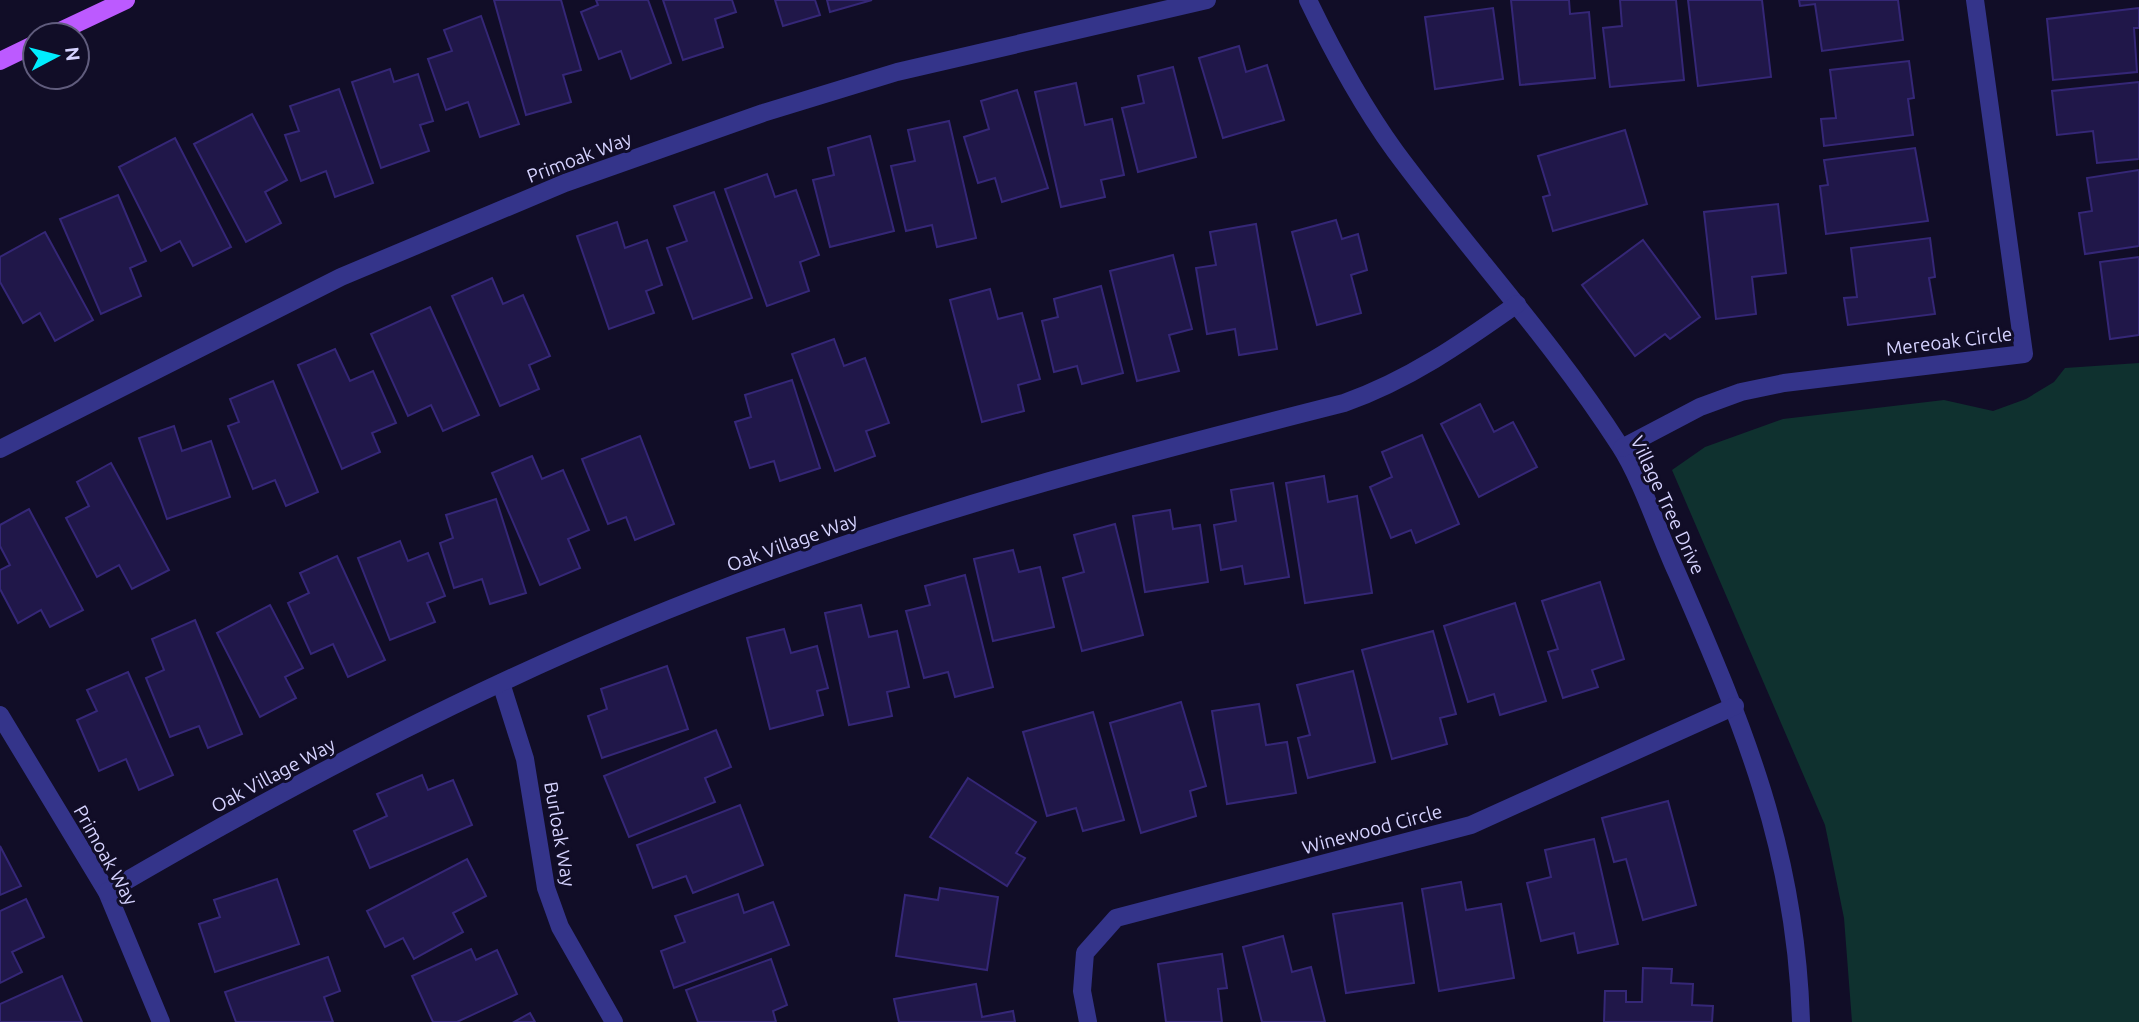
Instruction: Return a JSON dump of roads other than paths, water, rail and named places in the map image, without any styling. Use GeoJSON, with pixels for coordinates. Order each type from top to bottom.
{"type":"FeatureCollection","features":[{"type":"Feature","properties":{"kind":"main road"},"geometry":{"type":"LineString","coordinates":[[82,21],[126,0]]}},
{"type":"Feature","properties":{"kind":"main road"},"geometry":{"type":"LineString","coordinates":[[0,61],[21,51]]}},
{"type":"Feature","properties":{"kind":"street","name":"Primoak Way"},"geometry":{"type":"LineString","coordinates":[[0,449],[341,277],[565,183],[763,113],[897,72],[1207,0]]}},
{"type":"Feature","properties":{"kind":"street","name":"Village Tree Drive"},"geometry":{"type":"LineString","coordinates":[[1308,0],[1369,113],[1395,151],[1517,304],[1622,448],[1735,706],[1780,845],[1800,981],[1801,1022]]}},
{"type":"Feature","properties":{"kind":"street","name":"Mereoak Circle"},"geometry":{"type":"LineString","coordinates":[[1622,448],[1700,407],[1741,392],[1784,383],[2024,354],[1975,0]]}},
{"type":"Feature","properties":{"kind":"street","name":"Oak Village Way"},"geometry":{"type":"LineString","coordinates":[[107,892],[230,820],[500,683],[696,599],[813,555],[953,509],[1172,447],[1344,403],[1383,390],[1456,347],[1517,304]]}},
{"type":"Feature","properties":{"kind":"street","name":"Burloak Way"},"geometry":{"type":"LineString","coordinates":[[500,683],[525,759],[546,887],[560,927],[614,1022]]}},
{"type":"Feature","properties":{"kind":"street","name":"Winewood Circle"},"geometry":{"type":"LineString","coordinates":[[1088,1022],[1082,991],[1085,953],[1115,918],[1471,825],[1735,706]]}},
{"type":"Feature","properties":{"kind":"street","name":"Primoak Way"},"geometry":{"type":"LineString","coordinates":[[0,716],[107,892],[161,1022]]}}]}
